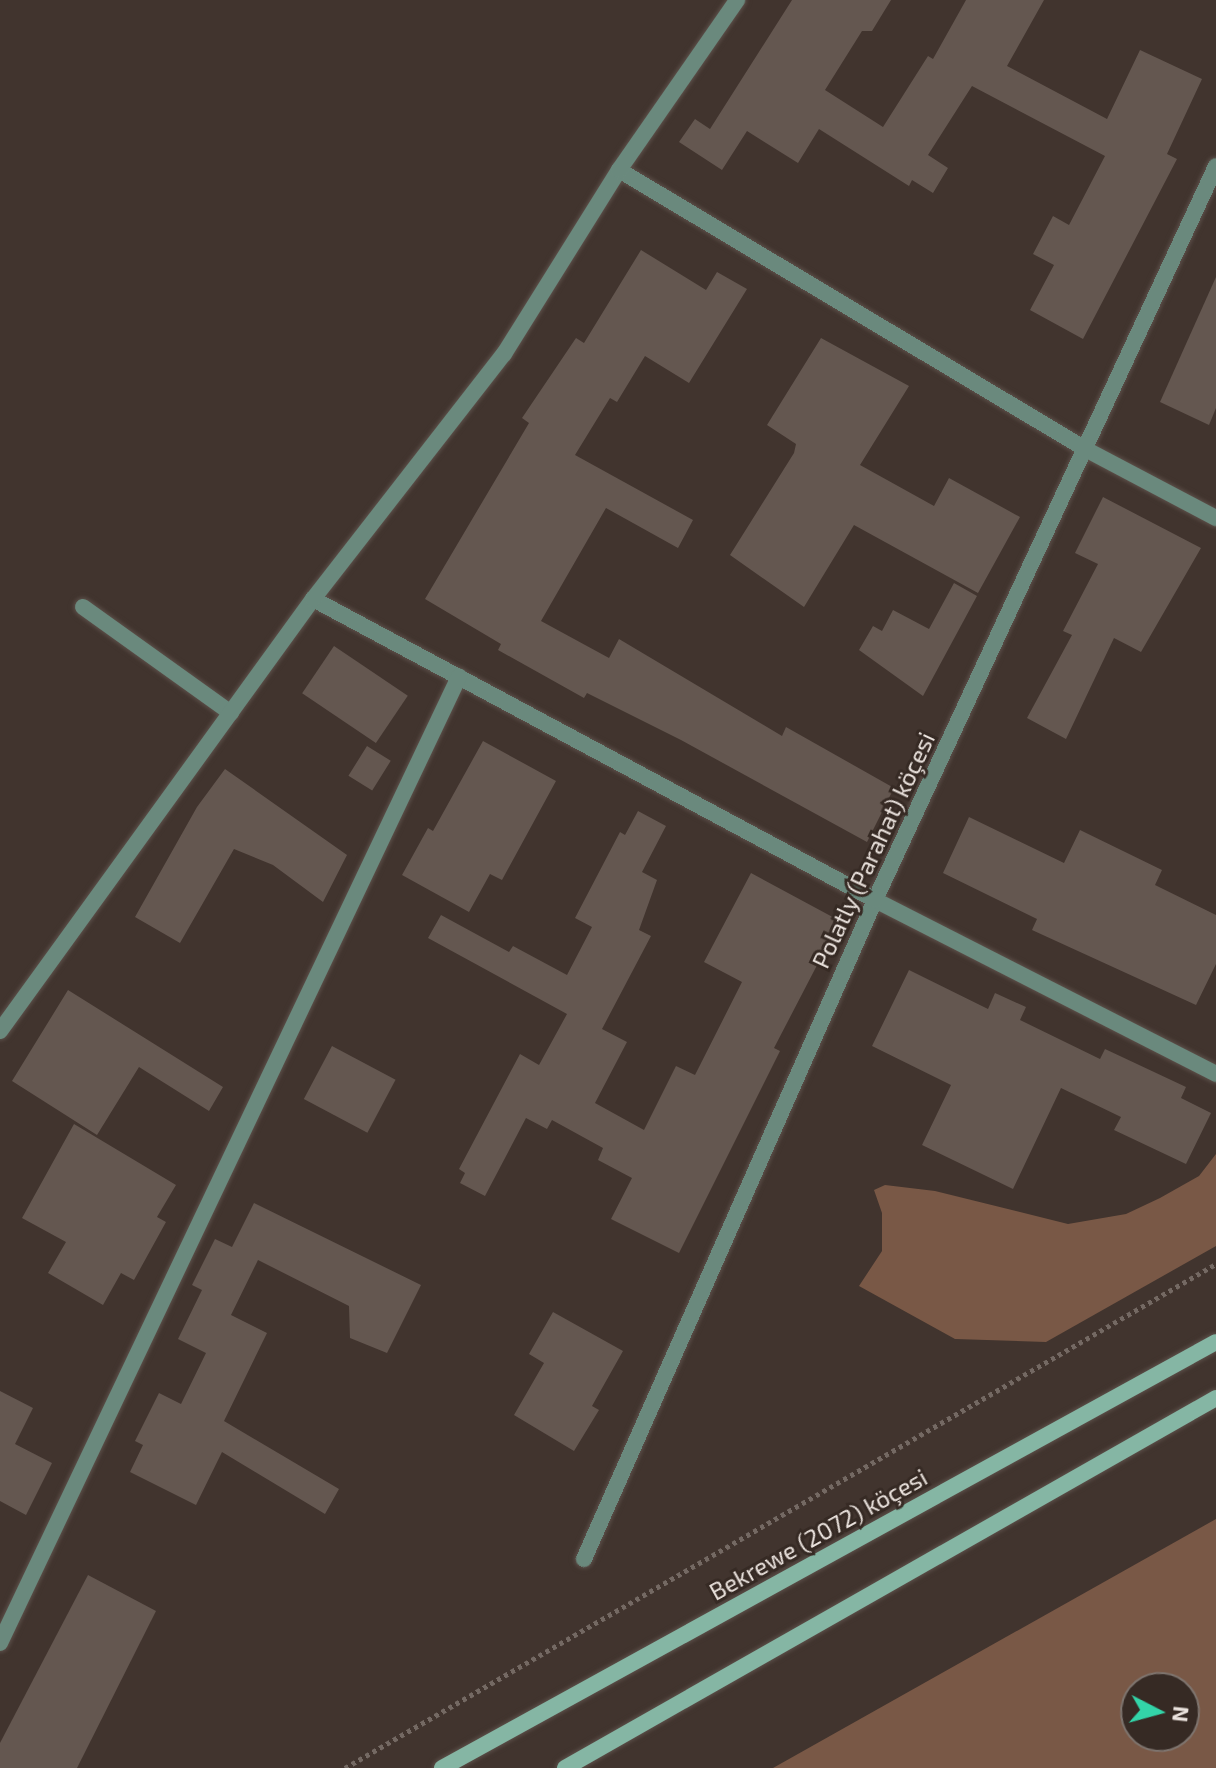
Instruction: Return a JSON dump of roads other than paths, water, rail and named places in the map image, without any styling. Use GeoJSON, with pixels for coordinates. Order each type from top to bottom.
{"type":"FeatureCollection","features":[{"type":"Feature","properties":{"kind":"main road","name":"Bekrewe (2072) köçesi"},"geometry":{"type":"LineString","coordinates":[[442,1768],[1216,1342]]}},
{"type":"Feature","properties":{"kind":"main road"},"geometry":{"type":"LineString","coordinates":[[565,1768],[1216,1398]]}},
{"type":"Feature","properties":{"kind":"street"},"geometry":{"type":"LineString","coordinates":[[0,1031],[313,599],[504,354],[619,170],[737,0]]}},
{"type":"Feature","properties":{"kind":"street","name":"Polatly (Parahat) köçesi"},"geometry":{"type":"LineString","coordinates":[[584,1559],[875,900],[1087,450],[1216,166]]}},
{"type":"Feature","properties":{"kind":"street"},"geometry":{"type":"LineString","coordinates":[[619,170],[1087,450],[1216,518]]}},
{"type":"Feature","properties":{"kind":"street"},"geometry":{"type":"LineString","coordinates":[[313,599],[875,900],[1216,1074]]}},
{"type":"Feature","properties":{"kind":"street"},"geometry":{"type":"LineString","coordinates":[[83,607],[231,713]]}},
{"type":"Feature","properties":{"kind":"street"},"geometry":{"type":"LineString","coordinates":[[0,1643],[459,677]]}}]}
